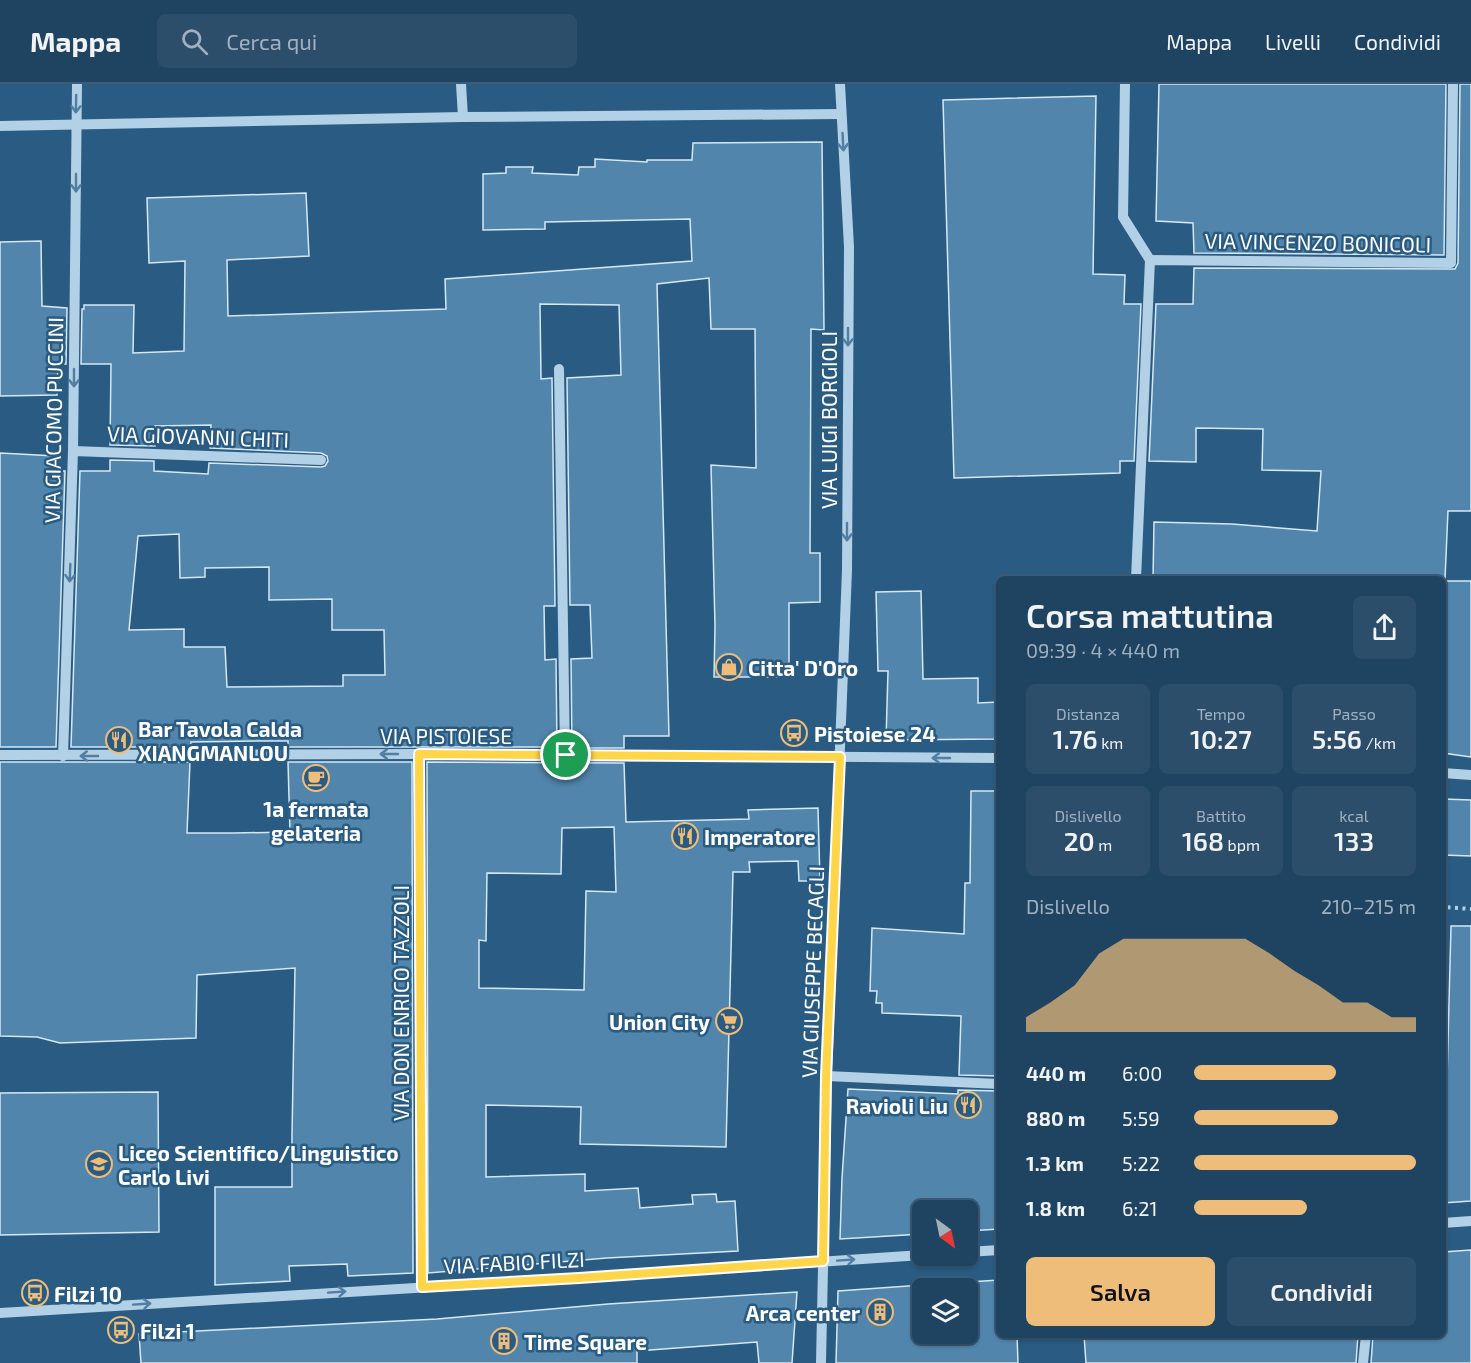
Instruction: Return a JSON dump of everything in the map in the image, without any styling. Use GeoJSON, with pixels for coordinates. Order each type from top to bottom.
{"type":"FeatureCollection","features":[{"type":"Feature","properties":{"kind":"street","name":"VIA GIACOMO PUCCINI"},"geometry":{"type":"LineString","coordinates":[[63,756],[73,451],[77,84]]}},
{"type":"Feature","properties":{"kind":"street"},"geometry":{"type":"LineString","coordinates":[[461,84],[463,117]]}},
{"type":"Feature","properties":{"kind":"street","name":"VIA LUIGI BORGIOLI"},"geometry":{"type":"LineString","coordinates":[[840,84],[849,259],[847,570],[840,757]]}},
{"type":"Feature","properties":{"kind":"street"},"geometry":{"type":"LineString","coordinates":[[1125,84],[1123,217],[1150,260],[1136,576]]}},
{"type":"Feature","properties":{"kind":"street","name":"VIA VINCENZO BONICOLI"},"geometry":{"type":"LineString","coordinates":[[1150,260],[1451,263],[1453,84]]}},
{"type":"Feature","properties":{"kind":"street"},"geometry":{"type":"LineString","coordinates":[[0,126],[463,117],[841,114]]}},
{"type":"Feature","properties":{"kind":"street"},"geometry":{"type":"LineString","coordinates":[[559,369],[566,755]]}},
{"type":"Feature","properties":{"kind":"street","name":"VIA GIOVANNI CHITI"},"geometry":{"type":"LineString","coordinates":[[73,451],[321,460]]}},
{"type":"Feature","properties":{"kind":"street","name":"VIA PISTOIESE"},"geometry":{"type":"LineString","coordinates":[[0,755],[419,754],[996,758]]}},
{"type":"Feature","properties":{"kind":"street","name":"VIA DON ENRICO TAZZOLI"},"geometry":{"type":"LineString","coordinates":[[419,754],[422,1287]]}},
{"type":"Feature","properties":{"kind":"street","name":"VIA GIUSEPPE BECAGLI"},"geometry":{"type":"LineString","coordinates":[[821,1363],[826,1076],[840,757]]}},
{"type":"Feature","properties":{"kind":"street"},"geometry":{"type":"LineString","coordinates":[[1446,773],[1471,775]]}},
{"type":"Feature","properties":{"kind":"street"},"geometry":{"type":"LineString","coordinates":[[826,1076],[996,1084]]}},
{"type":"Feature","properties":{"kind":"street"},"geometry":{"type":"LineString","coordinates":[[1446,1223],[1471,1221]]}},
{"type":"Feature","properties":{"kind":"street"},"geometry":{"type":"LineString","coordinates":[[978,1251],[996,1250]]}},
{"type":"Feature","properties":{"kind":"street","name":"VIA FABIO FILZI"},"geometry":{"type":"LineString","coordinates":[[0,1313],[912,1256]]}},
{"type":"Feature","properties":{"kind":"street"},"geometry":{"type":"LineString","coordinates":[[1363,1363],[1366,1338]]}},
{"type":"Feature","properties":{"kind":"path"},"geometry":{"type":"LineString","coordinates":[[1446,907],[1471,909]]}},
{"type":"Feature","properties":{"kind":"building"},"geometry":{"type":"Polygon","coordinates":[[[1159,84],[1446,84],[1444,255],[1194,253],[1193,223],[1156,221],[1159,84]]]}},
{"type":"Feature","properties":{"kind":"building"},"geometry":{"type":"Polygon","coordinates":[[[1460,84],[1471,84],[1471,511],[1448,511],[1445,576],[1153,576],[1154,522],[1232,524],[1317,531],[1321,471],[1262,470],[1263,429],[1196,428],[1196,462],[1149,461],[1156,304],[1193,304],[1194,268],[1455,269],[1458,263],[1460,84]]]}},
{"type":"Feature","properties":{"kind":"building"},"geometry":{"type":"Polygon","coordinates":[[[1096,96],[1093,274],[1125,275],[1124,304],[1141,304],[1134,461],[1120,461],[1120,473],[954,478],[943,100],[1096,96]]]}},
{"type":"Feature","properties":{"kind":"building"},"geometry":{"type":"Polygon","coordinates":[[[822,142],[824,330],[811,329],[810,553],[820,553],[820,602],[789,603],[789,667],[782,667],[782,677],[714,677],[711,465],[756,468],[755,329],[711,329],[709,278],[657,284],[669,736],[624,736],[624,748],[572,748],[571,659],[592,658],[590,605],[570,605],[567,378],[621,375],[619,305],[540,304],[541,379],[552,378],[555,606],[544,606],[545,660],[556,659],[557,747],[288,747],[288,741],[262,741],[191,742],[191,747],[71,747],[80,471],[110,471],[110,460],[154,461],[154,471],[208,474],[209,463],[321,467],[325,466],[328,461],[327,456],[321,453],[210,448],[211,425],[155,426],[155,446],[110,445],[111,364],[81,364],[84,305],[134,305],[133,353],[184,351],[185,261],[149,263],[147,198],[306,193],[309,256],[227,260],[228,316],[446,309],[445,279],[692,261],[690,219],[545,222],[545,229],[483,230],[483,174],[506,173],[506,167],[533,167],[532,173],[578,175],[579,167],[595,167],[595,159],[647,162],[647,160],[692,160],[693,143],[822,142]],[[179,534],[138,536],[129,630],[184,629],[184,647],[225,647],[227,687],[343,686],[343,675],[385,675],[384,630],[332,630],[332,599],[269,600],[269,567],[205,568],[205,577],[180,578],[179,534]]]}},
{"type":"Feature","properties":{"kind":"building"},"geometry":{"type":"Polygon","coordinates":[[[41,241],[42,306],[67,308],[66,364],[58,364],[57,395],[0,396],[0,242],[41,241]]]}},
{"type":"Feature","properties":{"kind":"building"},"geometry":{"type":"Polygon","coordinates":[[[0,453],[56,456],[56,471],[65,471],[56,747],[0,747],[0,453]]]}},
{"type":"Feature","properties":{"kind":"building"},"geometry":{"type":"Polygon","coordinates":[[[1446,581],[1471,581],[1471,757],[1446,753],[1446,581]]]}},
{"type":"Feature","properties":{"kind":"building"},"geometry":{"type":"Polygon","coordinates":[[[921,591],[923,679],[978,678],[978,703],[996,702],[996,739],[886,740],[888,671],[878,671],[876,592],[921,591]]]}},
{"type":"Feature","properties":{"kind":"building"},"geometry":{"type":"Polygon","coordinates":[[[0,762],[190,762],[187,833],[234,833],[290,832],[288,762],[412,762],[413,1273],[348,1276],[347,1264],[289,1266],[290,1281],[215,1285],[215,1187],[292,1187],[295,968],[197,975],[196,1038],[60,1043],[37,1037],[0,1036],[0,762]]]}},
{"type":"Feature","properties":{"kind":"building"},"geometry":{"type":"Polygon","coordinates":[[[427,762],[624,763],[626,822],[749,819],[748,810],[818,808],[820,881],[799,881],[798,861],[749,862],[750,872],[733,872],[726,1147],[580,1144],[581,1107],[486,1105],[486,1177],[585,1174],[585,1191],[638,1188],[640,1208],[693,1204],[692,1195],[716,1194],[717,1202],[735,1201],[738,1251],[607,1258],[428,1273],[427,762]],[[614,827],[562,828],[561,874],[487,873],[486,941],[479,940],[479,988],[584,990],[586,891],[616,892],[614,827]]]}},
{"type":"Feature","properties":{"kind":"building"},"geometry":{"type":"Polygon","coordinates":[[[971,791],[996,791],[996,1076],[959,1075],[961,1016],[882,1013],[882,1003],[876,1003],[877,991],[870,991],[872,928],[964,934],[965,883],[970,883],[971,791]]]}},
{"type":"Feature","properties":{"kind":"building"},"geometry":{"type":"Polygon","coordinates":[[[1446,799],[1471,800],[1471,856],[1446,855],[1446,799]]]}},
{"type":"Feature","properties":{"kind":"building"},"geometry":{"type":"Polygon","coordinates":[[[1451,926],[1471,926],[1471,1201],[1446,1203],[1451,926]]]}},
{"type":"Feature","properties":{"kind":"building"},"geometry":{"type":"Polygon","coordinates":[[[848,1089],[958,1094],[958,1090],[996,1091],[996,1229],[978,1230],[978,1200],[912,1200],[912,1235],[840,1239],[848,1089]]]}},
{"type":"Feature","properties":{"kind":"building","name":"Liceo Scientifico/Linguistico Carlo Livi"},"geometry":{"type":"Polygon","coordinates":[[[158,1092],[159,1232],[0,1235],[0,1093],[158,1092]]]}},
{"type":"Feature","properties":{"kind":"building"},"geometry":{"type":"Polygon","coordinates":[[[1471,1250],[1471,1363],[1371,1363],[1373,1338],[1446,1338],[1446,1252],[1471,1250]]]}},
{"type":"Feature","properties":{"kind":"building","name":"Arca center"},"geometry":{"type":"Polygon","coordinates":[[[996,1280],[996,1338],[1017,1338],[1018,1363],[836,1363],[838,1291],[912,1286],[912,1344],[978,1344],[978,1281],[996,1280]]]}},
{"type":"Feature","properties":{"kind":"building"},"geometry":{"type":"Polygon","coordinates":[[[797,1292],[792,1363],[759,1363],[757,1342],[637,1351],[637,1363],[141,1363],[139,1334],[437,1319],[608,1304],[797,1292]]]}},
{"type":"Feature","properties":{"kind":"building"},"geometry":{"type":"Polygon","coordinates":[[[1084,1338],[1358,1338],[1356,1363],[1086,1363],[1084,1338]]]}},
{"type":"Feature","properties":{"kind":"place","name":"Citta' D'Oro"},"geometry":{"type":"Point","coordinates":[729,667]}},
{"type":"Feature","properties":{"kind":"place","name":"Pistoiese 24"},"geometry":{"type":"Point","coordinates":[794,733]}},
{"type":"Feature","properties":{"kind":"place","name":"Bar Tavola Calda XIANGMANLOU"},"geometry":{"type":"Point","coordinates":[119,740]}},
{"type":"Feature","properties":{"kind":"place","name":"1a fermata gelateria"},"geometry":{"type":"Point","coordinates":[316,778]}},
{"type":"Feature","properties":{"kind":"place","name":"Imperatore"},"geometry":{"type":"Point","coordinates":[685,836]}},
{"type":"Feature","properties":{"kind":"place","name":"Union City"},"geometry":{"type":"Point","coordinates":[729,1021]}},
{"type":"Feature","properties":{"kind":"place","name":"Ravioli Liu"},"geometry":{"type":"Point","coordinates":[968,1105]}},
{"type":"Feature","properties":{"kind":"place","name":"Liceo Scientifico/Linguistico Carlo Livi"},"geometry":{"type":"Point","coordinates":[99,1164]}},
{"type":"Feature","properties":{"kind":"place","name":"Filzi 10"},"geometry":{"type":"Point","coordinates":[35,1293]}},
{"type":"Feature","properties":{"kind":"place","name":"Arca center"},"geometry":{"type":"Point","coordinates":[880,1312]}},
{"type":"Feature","properties":{"kind":"place","name":"Filzi 1"},"geometry":{"type":"Point","coordinates":[121,1330]}},
{"type":"Feature","properties":{"kind":"place","name":"Time Square"},"geometry":{"type":"Point","coordinates":[504,1341]}},
{"type":"Feature","properties":{"kind":"route"},"geometry":{"type":"LineString","coordinates":[[419,754],[566,755],[840,757],[826,1076],[823,1261],[422,1287],[419,754]]}}]}
